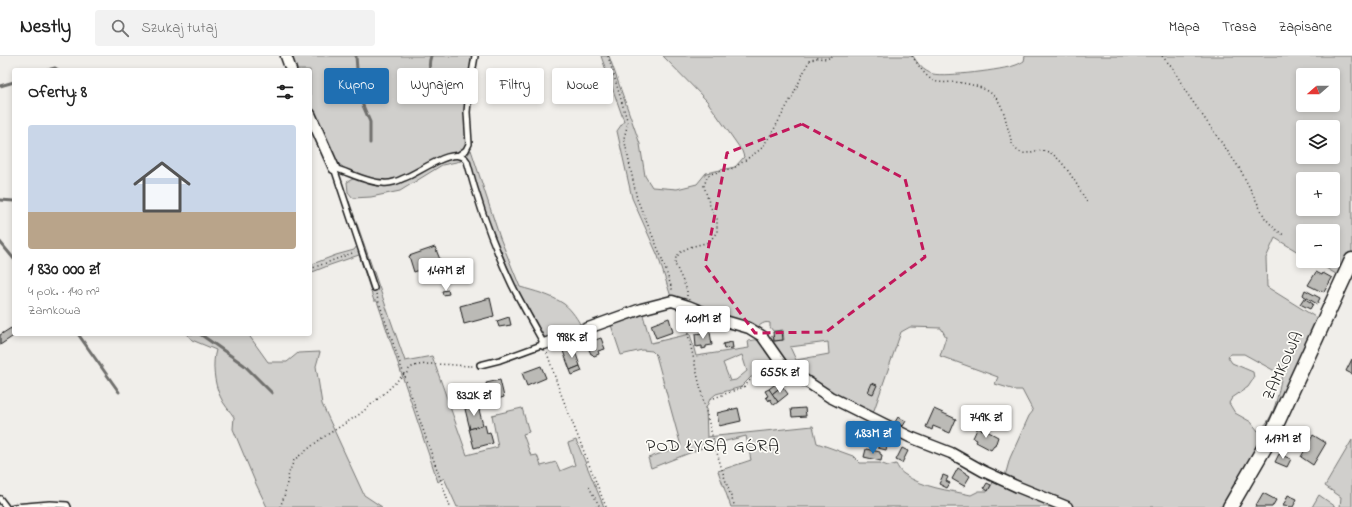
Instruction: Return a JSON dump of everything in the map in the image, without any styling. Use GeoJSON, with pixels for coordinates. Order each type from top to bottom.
{"type":"FeatureCollection","features":[{"type":"Feature","properties":{"kind":"street"},"geometry":{"type":"LineString","coordinates":[[286,56],[290,68]]}},
{"type":"Feature","properties":{"kind":"street"},"geometry":{"type":"LineString","coordinates":[[312,118],[334,168]]}},
{"type":"Feature","properties":{"kind":"street","name":"ZAMKOWA"},"geometry":{"type":"LineString","coordinates":[[1230,507],[1270,438],[1352,260]]}},
{"type":"Feature","properties":{"kind":"street"},"geometry":{"type":"LineString","coordinates":[[544,344],[642,309],[672,301],[725,321],[749,328],[762,336],[782,364],[830,397],[910,437],[951,452],[984,471],[1067,507]]}},
{"type":"Feature","properties":{"kind":"lane"},"geometry":{"type":"LineString","coordinates":[[334,168],[383,184],[407,178],[438,161],[451,156],[459,155],[466,150],[469,144],[467,112],[468,98],[475,56]]}},
{"type":"Feature","properties":{"kind":"lane"},"geometry":{"type":"LineString","coordinates":[[459,155],[464,157],[467,161],[477,196],[512,284],[544,344],[500,360],[480,365]]}},
{"type":"Feature","properties":{"kind":"lane"},"geometry":{"type":"LineString","coordinates":[[334,168],[374,288]]}},
{"type":"Feature","properties":{"kind":"lane"},"geometry":{"type":"LineString","coordinates":[[0,499],[6,507]]}},
{"type":"Feature","properties":{"kind":"lane"},"geometry":{"type":"LineString","coordinates":[[14,507],[50,504],[66,505],[68,507]]}},
{"type":"Feature","properties":{"kind":"path"},"geometry":{"type":"LineString","coordinates":[[608,56],[628,123],[624,138],[637,199],[681,304],[708,418],[735,507]]}},
{"type":"Feature","properties":{"kind":"path"},"geometry":{"type":"LineString","coordinates":[[681,304],[687,298],[688,290],[675,264],[676,257],[682,251],[690,247],[709,242],[717,232],[717,219],[710,206],[704,186],[707,177],[710,174],[734,168],[761,149],[772,133],[793,95],[808,61],[817,58],[827,59],[832,56]]}},
{"type":"Feature","properties":{"kind":"path"},"geometry":{"type":"LineString","coordinates":[[912,56],[927,75],[935,81],[962,83],[981,88],[992,94],[1001,104],[1013,145],[1019,152],[1028,154],[1045,151],[1057,157],[1088,204]]}},
{"type":"Feature","properties":{"kind":"path"},"geometry":{"type":"LineString","coordinates":[[1162,56],[1173,68],[1186,92],[1240,169],[1265,218],[1275,229],[1285,236]]}},
{"type":"Feature","properties":{"kind":"path"},"geometry":{"type":"LineString","coordinates":[[312,268],[354,253],[358,250],[360,245]]}},
{"type":"Feature","properties":{"kind":"path"},"geometry":{"type":"LineString","coordinates":[[374,288],[450,507]]}},
{"type":"Feature","properties":{"kind":"path"},"geometry":{"type":"LineString","coordinates":[[544,344],[559,389],[606,507]]}},
{"type":"Feature","properties":{"kind":"path"},"geometry":{"type":"LineString","coordinates":[[405,377],[408,370],[412,366],[424,364],[480,365]]}},
{"type":"Feature","properties":{"kind":"path"},"geometry":{"type":"LineString","coordinates":[[714,398],[744,387],[753,377],[782,364]]}},
{"type":"Feature","properties":{"kind":"path"},"geometry":{"type":"LineString","coordinates":[[280,507],[284,497],[288,473],[294,460],[322,438],[360,414],[388,391],[404,374]]}},
{"type":"Feature","properties":{"kind":"path"},"geometry":{"type":"LineString","coordinates":[[781,384],[790,377]]}},
{"type":"Feature","properties":{"kind":"path"},"geometry":{"type":"LineString","coordinates":[[589,487],[600,507]]}},
{"type":"Feature","properties":{"kind":"highlighted area"},"geometry":{"type":"Polygon","coordinates":[[[802,124],[905,179],[925,257],[826,332],[755,333],[705,265],[727,153],[802,124]]]}},
{"type":"Feature","properties":{"kind":"shaded area"},"geometry":{"type":"Polygon","coordinates":[[[288,56],[473,56],[470,68],[397,68],[397,104],[466,104],[466,146],[458,153],[431,162],[405,176],[384,181],[361,176],[347,170],[335,161],[312,113],[312,68],[293,68],[288,56]]]}},
{"type":"Feature","properties":{"kind":"shaded area"},"geometry":{"type":"Polygon","coordinates":[[[601,56],[609,56],[640,144],[645,176],[652,187],[677,189],[697,184],[706,173],[735,167],[744,157],[742,151],[707,101],[663,56],[913,56],[926,71],[933,74],[950,75],[999,69],[1017,65],[1024,61],[1025,56],[1352,56],[1352,253],[1341,277],[1326,268],[1340,268],[1340,224],[1296,224],[1296,251],[1275,238],[1266,258],[1267,287],[1320,320],[1267,435],[1226,507],[1072,507],[1005,476],[1010,458],[1029,416],[1033,411],[1022,390],[1015,390],[995,384],[998,377],[940,356],[946,337],[941,328],[910,327],[901,332],[872,416],[813,383],[786,362],[776,350],[769,337],[773,336],[774,341],[784,340],[783,330],[773,331],[770,327],[770,323],[763,324],[756,328],[672,300],[658,256],[632,198],[617,131],[624,121],[613,90],[613,68],[605,68],[601,56]],[[828,342],[790,347],[796,360],[829,354],[828,342]],[[1230,354],[1228,357],[1232,363],[1253,372],[1254,378],[1248,387],[1232,398],[1229,403],[1235,413],[1251,422],[1258,431],[1264,426],[1275,406],[1282,375],[1244,354],[1230,354]]]}},
{"type":"Feature","properties":{"kind":"shaded area"},"geometry":{"type":"Polygon","coordinates":[[[471,150],[500,238],[520,287],[548,296],[567,306],[583,329],[553,339],[545,338],[516,287],[488,220],[467,156],[471,150]]]}},
{"type":"Feature","properties":{"kind":"shaded area"},"geometry":{"type":"Polygon","coordinates":[[[456,158],[460,158],[461,161],[442,165],[400,191],[371,197],[353,198],[348,192],[347,182],[355,178],[385,186],[406,181],[419,173],[456,158]]]}},
{"type":"Feature","properties":{"kind":"shaded area"},"geometry":{"type":"Polygon","coordinates":[[[349,201],[405,361],[432,356],[467,455],[498,447],[492,415],[522,408],[529,432],[523,434],[531,456],[537,455],[541,466],[556,462],[560,471],[575,465],[568,443],[576,440],[604,507],[457,507],[444,478],[438,482],[377,301],[374,301],[359,255],[312,272],[312,264],[354,250],[357,246],[343,202],[349,201]]]}},
{"type":"Feature","properties":{"kind":"shaded area"},"geometry":{"type":"Polygon","coordinates":[[[643,315],[651,343],[690,334],[696,356],[749,348],[748,341],[760,339],[778,363],[757,373],[741,387],[716,394],[710,399],[706,408],[707,437],[813,426],[817,443],[853,456],[860,463],[880,463],[888,466],[896,464],[900,471],[911,479],[945,490],[971,495],[979,491],[988,491],[995,479],[1014,492],[1035,497],[1057,507],[731,507],[718,471],[751,460],[746,436],[710,445],[651,468],[648,458],[681,446],[656,355],[652,351],[642,350],[621,355],[611,325],[643,315]],[[742,355],[723,363],[730,381],[736,380],[747,371],[742,355]]]}},
{"type":"Feature","properties":{"kind":"shaded area"},"geometry":{"type":"Polygon","coordinates":[[[189,336],[249,336],[268,362],[287,362],[298,353],[320,352],[316,366],[322,404],[364,495],[382,507],[267,507],[233,429],[234,417],[223,402],[218,391],[214,367],[216,350],[192,340],[189,336]]]}},
{"type":"Feature","properties":{"kind":"shaded area"},"geometry":{"type":"Polygon","coordinates":[[[1352,440],[1352,507],[1340,507],[1341,497],[1325,486],[1352,440]]]}},
{"type":"Feature","properties":{"kind":"shaded area"},"geometry":{"type":"Polygon","coordinates":[[[1319,495],[1336,507],[1312,507],[1319,495]]]}},
{"type":"Feature","properties":{"kind":"building"},"geometry":{"type":"Polygon","coordinates":[[[435,247],[441,262],[414,272],[409,256],[435,247]]]}},
{"type":"Feature","properties":{"kind":"building"},"geometry":{"type":"Polygon","coordinates":[[[1316,272],[1322,275],[1323,273],[1332,278],[1324,292],[1308,285],[1316,272]]]}},
{"type":"Feature","properties":{"kind":"building"},"geometry":{"type":"Polygon","coordinates":[[[448,290],[449,294],[443,295],[442,291],[448,290]]]}},
{"type":"Feature","properties":{"kind":"building"},"geometry":{"type":"Polygon","coordinates":[[[1305,290],[1320,298],[1317,304],[1303,295],[1305,290]]]}},
{"type":"Feature","properties":{"kind":"building"},"geometry":{"type":"Polygon","coordinates":[[[490,298],[494,316],[464,324],[460,306],[490,298]]]}},
{"type":"Feature","properties":{"kind":"building"},"geometry":{"type":"Polygon","coordinates":[[[1304,298],[1313,304],[1310,309],[1300,304],[1304,298]]]}},
{"type":"Feature","properties":{"kind":"building"},"geometry":{"type":"Polygon","coordinates":[[[509,317],[511,325],[499,327],[497,321],[509,317]]]}},
{"type":"Feature","properties":{"kind":"building"},"geometry":{"type":"Polygon","coordinates":[[[669,318],[673,332],[656,338],[651,325],[669,318]]]}},
{"type":"Feature","properties":{"kind":"building"},"geometry":{"type":"Polygon","coordinates":[[[11,328],[12,336],[14,336],[0,345],[0,335],[11,328]]]}},
{"type":"Feature","properties":{"kind":"building"},"geometry":{"type":"Polygon","coordinates":[[[782,331],[783,340],[774,341],[773,332],[782,331]]]}},
{"type":"Feature","properties":{"kind":"building"},"geometry":{"type":"Polygon","coordinates":[[[710,332],[712,345],[706,346],[706,348],[702,349],[702,346],[696,347],[695,334],[710,332]]]}},
{"type":"Feature","properties":{"kind":"building"},"geometry":{"type":"Polygon","coordinates":[[[601,338],[605,349],[598,351],[599,354],[594,356],[591,354],[586,343],[601,338]]]}},
{"type":"Feature","properties":{"kind":"building"},"geometry":{"type":"Polygon","coordinates":[[[732,342],[733,348],[724,349],[723,344],[732,342]]]}},
{"type":"Feature","properties":{"kind":"building"},"geometry":{"type":"Polygon","coordinates":[[[571,344],[572,348],[563,351],[562,347],[571,344]]]}},
{"type":"Feature","properties":{"kind":"building"},"geometry":{"type":"Polygon","coordinates":[[[574,348],[580,366],[570,370],[563,351],[574,348]]]}},
{"type":"Feature","properties":{"kind":"building"},"geometry":{"type":"Polygon","coordinates":[[[1352,359],[1352,374],[1346,371],[1352,359]]]}},
{"type":"Feature","properties":{"kind":"building"},"geometry":{"type":"Polygon","coordinates":[[[541,366],[546,378],[527,386],[522,373],[541,366]]]}},
{"type":"Feature","properties":{"kind":"building"},"geometry":{"type":"Polygon","coordinates":[[[580,366],[582,371],[572,375],[570,370],[580,366]]]}},
{"type":"Feature","properties":{"kind":"building"},"geometry":{"type":"Polygon","coordinates":[[[500,380],[504,397],[498,399],[499,401],[490,401],[486,383],[500,380]]]}},
{"type":"Feature","properties":{"kind":"building"},"geometry":{"type":"Polygon","coordinates":[[[779,381],[782,386],[772,394],[769,389],[779,381]]]}},
{"type":"Feature","properties":{"kind":"building"},"geometry":{"type":"Polygon","coordinates":[[[872,383],[877,385],[873,394],[868,392],[872,383]]]}},
{"type":"Feature","properties":{"kind":"building"},"geometry":{"type":"Polygon","coordinates":[[[782,386],[788,394],[778,402],[772,394],[782,386]]]}},
{"type":"Feature","properties":{"kind":"building"},"geometry":{"type":"Polygon","coordinates":[[[769,389],[778,402],[774,405],[770,399],[769,401],[766,397],[768,396],[765,391],[769,389]]]}},
{"type":"Feature","properties":{"kind":"building"},"geometry":{"type":"Polygon","coordinates":[[[478,406],[483,425],[470,429],[465,409],[478,406]]]}},
{"type":"Feature","properties":{"kind":"building"},"geometry":{"type":"Polygon","coordinates":[[[738,408],[741,421],[719,426],[717,413],[738,408]]]}},
{"type":"Feature","properties":{"kind":"building"},"geometry":{"type":"Polygon","coordinates":[[[805,408],[806,416],[792,417],[791,409],[805,408]]]}},
{"type":"Feature","properties":{"kind":"building"},"geometry":{"type":"Polygon","coordinates":[[[934,409],[956,419],[950,433],[933,426],[932,430],[926,427],[934,409]]]}},
{"type":"Feature","properties":{"kind":"building"},"geometry":{"type":"Polygon","coordinates":[[[898,417],[906,421],[903,426],[895,422],[898,417]]]}},
{"type":"Feature","properties":{"kind":"building"},"geometry":{"type":"Polygon","coordinates":[[[851,423],[862,426],[861,429],[850,427],[851,423]]]}},
{"type":"Feature","properties":{"kind":"building"},"geometry":{"type":"Polygon","coordinates":[[[485,425],[487,433],[490,432],[493,443],[474,448],[469,429],[485,425]]]}},
{"type":"Feature","properties":{"kind":"building"},"geometry":{"type":"Polygon","coordinates":[[[850,426],[861,429],[858,442],[847,440],[850,426]]]}},
{"type":"Feature","properties":{"kind":"building"},"geometry":{"type":"Polygon","coordinates":[[[978,427],[998,437],[995,446],[991,450],[976,442],[977,440],[973,438],[978,427]]]}},
{"type":"Feature","properties":{"kind":"building"},"geometry":{"type":"Polygon","coordinates":[[[871,432],[893,437],[890,447],[887,446],[886,450],[878,448],[878,445],[868,443],[871,432]]]}},
{"type":"Feature","properties":{"kind":"building"},"geometry":{"type":"Polygon","coordinates":[[[1313,435],[1326,443],[1313,465],[1301,457],[1313,435]]]}},
{"type":"Feature","properties":{"kind":"building"},"geometry":{"type":"Polygon","coordinates":[[[902,448],[908,451],[902,463],[896,460],[902,448]]]}},
{"type":"Feature","properties":{"kind":"building"},"geometry":{"type":"Polygon","coordinates":[[[866,449],[880,452],[882,455],[881,461],[864,457],[866,449]]]}},
{"type":"Feature","properties":{"kind":"building"},"geometry":{"type":"Polygon","coordinates":[[[1279,454],[1291,459],[1287,467],[1275,462],[1279,454]]]}},
{"type":"Feature","properties":{"kind":"building"},"geometry":{"type":"Polygon","coordinates":[[[958,468],[970,476],[964,486],[952,479],[958,468]]]}},
{"type":"Feature","properties":{"kind":"building"},"geometry":{"type":"Polygon","coordinates":[[[943,475],[948,477],[946,481],[950,483],[947,488],[939,484],[943,475]]]}},
{"type":"Feature","properties":{"kind":"building"},"geometry":{"type":"Polygon","coordinates":[[[987,483],[991,485],[988,491],[984,488],[987,483]]]}},
{"type":"Feature","properties":{"kind":"building"},"geometry":{"type":"Polygon","coordinates":[[[1263,493],[1276,500],[1272,507],[1255,507],[1263,493]]]}},
{"type":"Feature","properties":{"kind":"building"},"geometry":{"type":"Polygon","coordinates":[[[1288,495],[1297,499],[1293,507],[1283,506],[1288,495]]]}},
{"type":"Feature","properties":{"kind":"waterway"},"geometry":{"type":"LineString","coordinates":[[356,56],[359,96],[370,122],[370,143]]}},
{"type":"Feature","properties":{"kind":"waterway"},"geometry":{"type":"LineString","coordinates":[[430,68],[431,56]]}},
{"type":"Feature","properties":{"kind":"waterway"},"geometry":{"type":"LineString","coordinates":[[0,86],[12,83]]}},
{"type":"Feature","properties":{"kind":"waterway"},"geometry":{"type":"LineString","coordinates":[[0,200],[12,201]]}},
{"type":"Feature","properties":{"kind":"waterway"},"geometry":{"type":"LineString","coordinates":[[0,242],[12,257]]}},
{"type":"Feature","properties":{"kind":"waterway"},"geometry":{"type":"LineString","coordinates":[[79,336],[119,392]]}},
{"type":"Feature","properties":{"kind":"waterway"},"geometry":{"type":"LineString","coordinates":[[203,336],[244,365],[272,393]]}},
{"type":"Feature","properties":{"kind":"district","name":"POD ŁYSĄ GÓRĄ"},"geometry":{"type":"Point","coordinates":[713,447]}}]}
